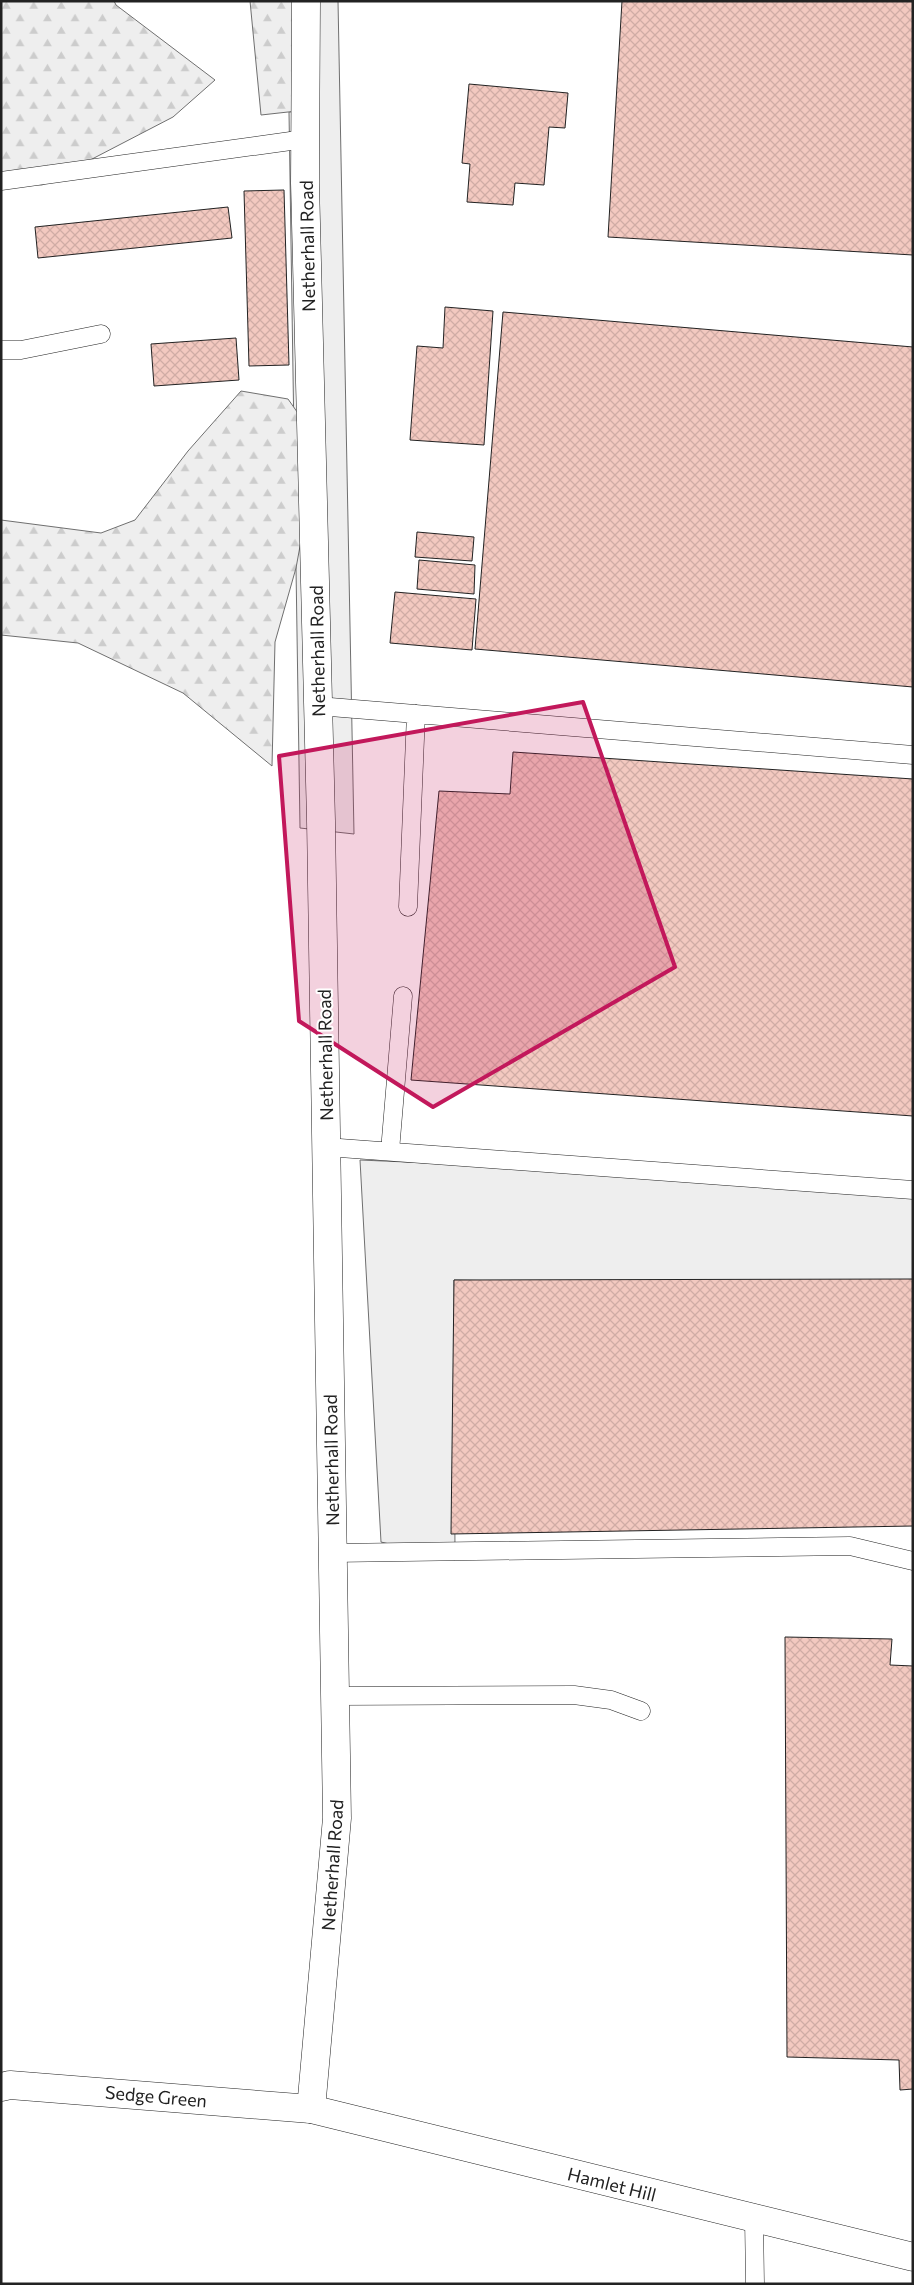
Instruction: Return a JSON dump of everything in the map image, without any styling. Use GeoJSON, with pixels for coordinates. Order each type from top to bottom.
{"type":"FeatureCollection","features":[{"type":"Feature","properties":{"kind":"street","name":"Netherhall Road"},"geometry":{"type":"LineString","coordinates":[[306,1],[305,139],[318,706],[337,1818],[311,2109]]}},
{"type":"Feature","properties":{"kind":"street","name":"Sedge Green"},"geometry":{"type":"LineString","coordinates":[[1,2087],[10,2085],[311,2109]]}},
{"type":"Feature","properties":{"kind":"street","name":"Hamlet Hill"},"geometry":{"type":"LineString","coordinates":[[311,2109],[913,2257]]}},
{"type":"Feature","properties":{"kind":"lane"},"geometry":{"type":"LineString","coordinates":[[1,181],[305,139]]}},
{"type":"Feature","properties":{"kind":"lane"},"geometry":{"type":"LineString","coordinates":[[1,350],[21,350],[101,334]]}},
{"type":"Feature","properties":{"kind":"lane"},"geometry":{"type":"LineString","coordinates":[[318,706],[913,755]]}},
{"type":"Feature","properties":{"kind":"lane"},"geometry":{"type":"LineString","coordinates":[[408,907],[416,714]]}},
{"type":"Feature","properties":{"kind":"lane"},"geometry":{"type":"LineString","coordinates":[[390,1151],[403,996]]}},
{"type":"Feature","properties":{"kind":"lane"},"geometry":{"type":"LineString","coordinates":[[326,1146],[913,1190]]}},
{"type":"Feature","properties":{"kind":"lane"},"geometry":{"type":"LineString","coordinates":[[333,1553],[850,1546],[913,1561]]}},
{"type":"Feature","properties":{"kind":"lane"},"geometry":{"type":"LineString","coordinates":[[335,1696],[574,1695],[611,1700],[641,1711]]}},
{"type":"Feature","properties":{"kind":"lane"},"geometry":{"type":"LineString","coordinates":[[754,2219],[755,2284]]}},
{"type":"Feature","properties":{"kind":"highlighted area"},"geometry":{"type":"Polygon","coordinates":[[[583,702],[675,967],[433,1107],[299,1021],[279,756],[583,702]]]}},
{"type":"Feature","properties":{"kind":"green space"},"geometry":{"type":"Polygon","coordinates":[[[1,1],[114,1],[116,5],[215,80],[173,117],[42,185],[1,181],[1,1]]]}},
{"type":"Feature","properties":{"kind":"green space"},"geometry":{"type":"Polygon","coordinates":[[[250,1],[306,1],[306,110],[261,115],[250,1]]]}},
{"type":"Feature","properties":{"kind":"green space"},"geometry":{"type":"Polygon","coordinates":[[[306,1],[338,1],[354,834],[300,828],[289,112],[305,110],[306,1]]]}},
{"type":"Feature","properties":{"kind":"green space"},"geometry":{"type":"Polygon","coordinates":[[[241,391],[288,399],[319,443],[296,568],[275,642],[272,766],[183,693],[78,643],[1,635],[1,520],[101,533],[135,520],[188,451],[241,391]]]}},
{"type":"Feature","properties":{"kind":"green space"},"geometry":{"type":"Polygon","coordinates":[[[360,1160],[913,1184],[913,1289],[454,1280],[455,1560],[381,1542],[360,1160]]]}},
{"type":"Feature","properties":{"kind":"building"},"geometry":{"type":"Polygon","coordinates":[[[622,1],[913,1],[913,255],[608,237],[622,1]]]}},
{"type":"Feature","properties":{"kind":"building"},"geometry":{"type":"Polygon","coordinates":[[[469,84],[568,93],[565,128],[549,127],[544,185],[515,183],[513,205],[467,202],[470,164],[462,163],[469,84]]]}},
{"type":"Feature","properties":{"kind":"building"},"geometry":{"type":"Polygon","coordinates":[[[284,190],[289,365],[249,366],[244,191],[284,190]]]}},
{"type":"Feature","properties":{"kind":"building"},"geometry":{"type":"Polygon","coordinates":[[[228,207],[232,238],[38,258],[35,227],[228,207]]]}},
{"type":"Feature","properties":{"kind":"building"},"geometry":{"type":"Polygon","coordinates":[[[445,307],[493,311],[484,445],[410,440],[417,346],[443,348],[445,307]]]}},
{"type":"Feature","properties":{"kind":"building"},"geometry":{"type":"Polygon","coordinates":[[[503,312],[913,347],[913,687],[475,649],[503,312]]]}},
{"type":"Feature","properties":{"kind":"building"},"geometry":{"type":"Polygon","coordinates":[[[236,338],[239,380],[154,386],[151,344],[236,338]]]}},
{"type":"Feature","properties":{"kind":"building"},"geometry":{"type":"Polygon","coordinates":[[[417,532],[474,537],[472,561],[415,557],[417,532]]]}},
{"type":"Feature","properties":{"kind":"building"},"geometry":{"type":"Polygon","coordinates":[[[419,560],[475,565],[474,594],[417,589],[419,560]]]}},
{"type":"Feature","properties":{"kind":"building"},"geometry":{"type":"Polygon","coordinates":[[[395,592],[476,599],[472,650],[390,643],[395,592]]]}},
{"type":"Feature","properties":{"kind":"building"},"geometry":{"type":"Polygon","coordinates":[[[513,752],[913,779],[913,1116],[411,1080],[439,791],[510,794],[513,752]]]}},
{"type":"Feature","properties":{"kind":"building"},"geometry":{"type":"Polygon","coordinates":[[[913,1279],[913,1526],[451,1534],[454,1280],[913,1279]]]}},
{"type":"Feature","properties":{"kind":"building"},"geometry":{"type":"Polygon","coordinates":[[[785,1637],[892,1639],[890,1665],[913,1666],[913,2089],[900,2090],[899,2060],[787,2057],[785,1637]]]}}]}
